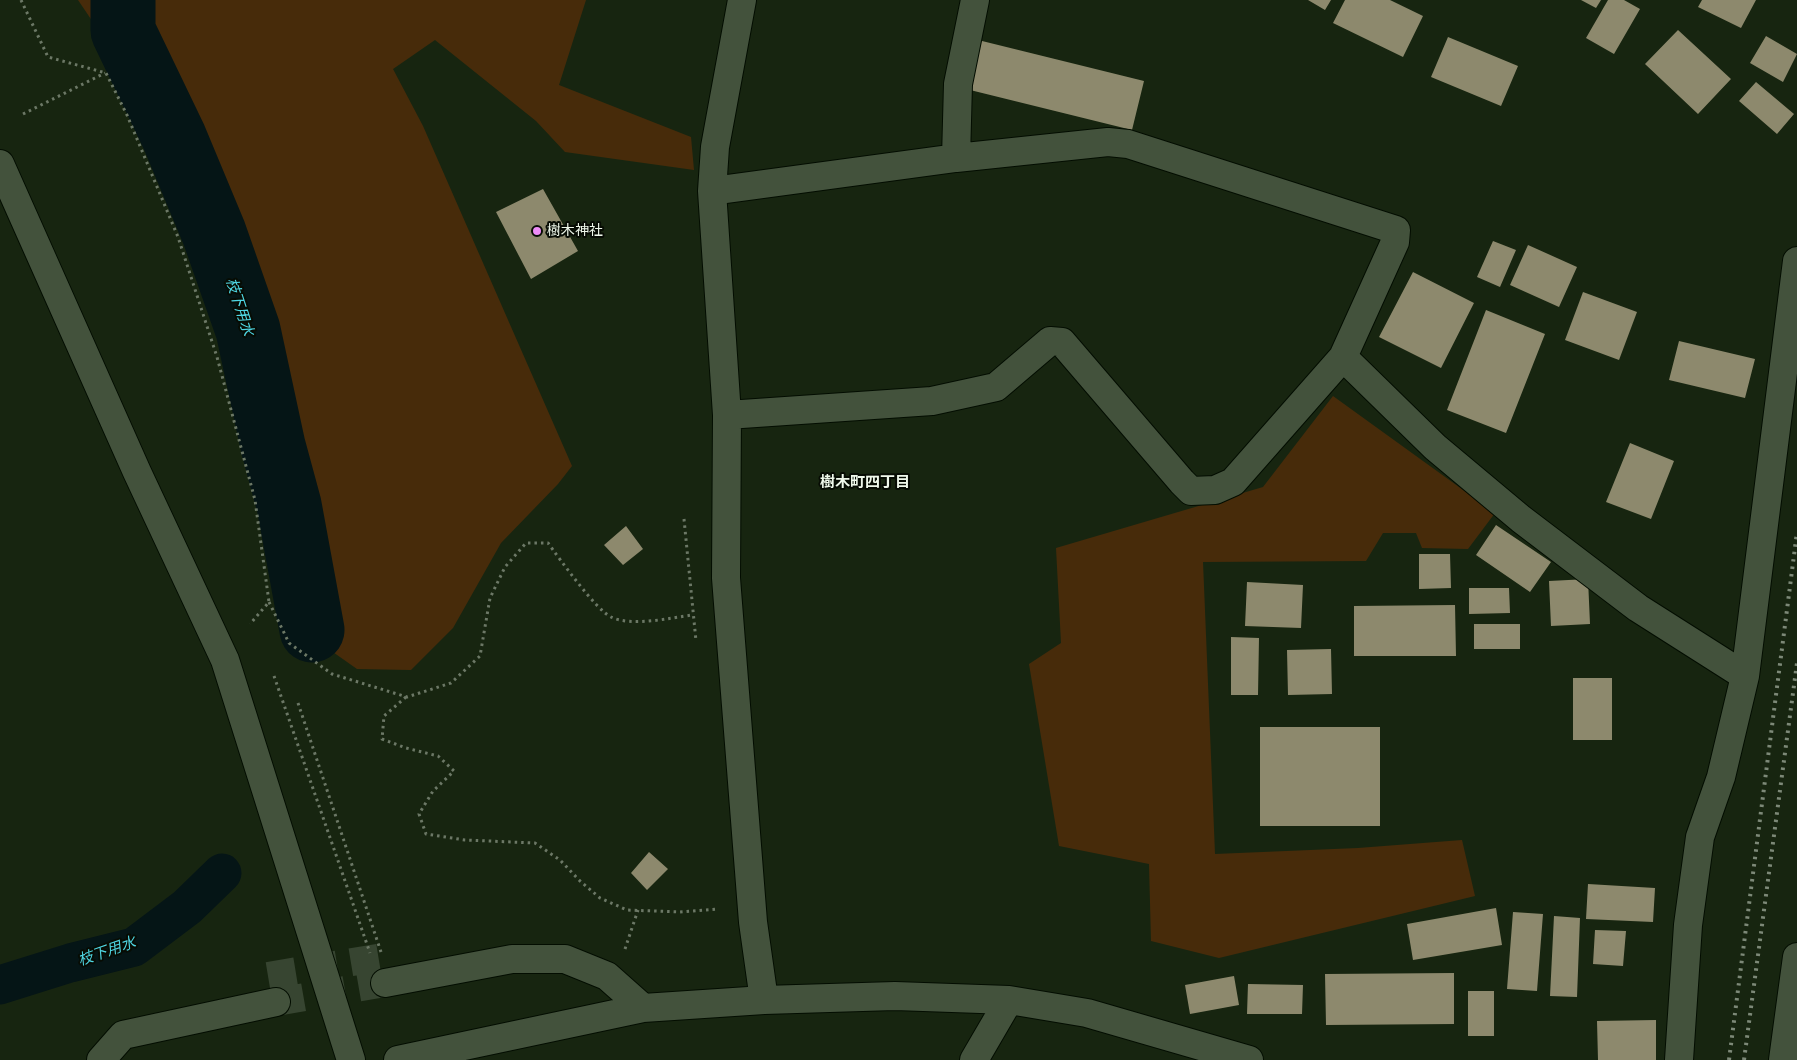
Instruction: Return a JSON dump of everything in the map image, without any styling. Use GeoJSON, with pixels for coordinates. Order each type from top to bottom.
{"type":"FeatureCollection","features":[{"type":"Feature","properties":{"kind":"street"},"geometry":{"type":"LineString","coordinates":[[742,0],[715,147],[712,191],[727,415],[726,578],[753,922],[764,1000]]}},
{"type":"Feature","properties":{"kind":"street"},"geometry":{"type":"LineString","coordinates":[[956,158],[958,84],[976,0]]}},
{"type":"Feature","properties":{"kind":"street"},"geometry":{"type":"LineString","coordinates":[[712,191],[956,158],[1108,142],[1128,144],[1396,230],[1395,242],[1344,357],[1233,482],[1215,490],[1191,491],[1062,342],[1050,342],[996,387],[932,401],[727,415]]}},
{"type":"Feature","properties":{"kind":"street"},"geometry":{"type":"LineString","coordinates":[[0,164],[137,472],[225,660],[351,1060]]}},
{"type":"Feature","properties":{"kind":"street"},"geometry":{"type":"LineString","coordinates":[[1679,1060],[1688,925],[1700,836],[1721,777],[1746,676],[1797,261]]}},
{"type":"Feature","properties":{"kind":"street"},"geometry":{"type":"LineString","coordinates":[[1344,357],[1435,447],[1521,519],[1638,608],[1746,676]]}},
{"type":"Feature","properties":{"kind":"street"},"geometry":{"type":"LineString","coordinates":[[1783,1060],[1797,957]]}},
{"type":"Feature","properties":{"kind":"street"},"geometry":{"type":"LineString","coordinates":[[384,970],[512,959],[565,959],[606,976],[643,1008]]}},
{"type":"Feature","properties":{"kind":"street"},"geometry":{"type":"LineString","coordinates":[[398,1060],[643,1008],[764,1000],[895,996],[1009,1000],[1086,1013],[1249,1060]]}},
{"type":"Feature","properties":{"kind":"street"},"geometry":{"type":"LineString","coordinates":[[974,1060],[1009,1000]]}},
{"type":"Feature","properties":{"kind":"street"},"geometry":{"type":"LineString","coordinates":[[101,1060],[123,1035],[276,1002]]}},
{"type":"Feature","properties":{"kind":"path"},"geometry":{"type":"LineString","coordinates":[[21,0],[48,57],[106,73],[127,115],[178,237],[217,357],[255,500],[269,602],[289,643],[332,674],[407,697]]}},
{"type":"Feature","properties":{"kind":"path"},"geometry":{"type":"LineString","coordinates":[[23,114],[106,73]]}},
{"type":"Feature","properties":{"kind":"path"},"geometry":{"type":"LineString","coordinates":[[684,519],[696,644]]}},
{"type":"Feature","properties":{"kind":"path"},"geometry":{"type":"LineString","coordinates":[[692,615],[644,622],[610,617],[589,596],[548,543],[526,543],[505,567],[490,598],[480,656],[452,683],[407,697],[384,716],[382,739],[406,748],[438,756],[454,771],[433,791],[419,814],[426,834],[465,840],[536,843],[560,860],[600,898],[627,910],[680,912],[722,908]]}},
{"type":"Feature","properties":{"kind":"path"},"geometry":{"type":"LineString","coordinates":[[250,624],[269,602]]}},
{"type":"Feature","properties":{"kind":"path"},"geometry":{"type":"LineString","coordinates":[[274,676],[372,959]]}},
{"type":"Feature","properties":{"kind":"path"},"geometry":{"type":"LineString","coordinates":[[298,703],[384,970]]}},
{"type":"Feature","properties":{"kind":"path"},"geometry":{"type":"LineString","coordinates":[[624,950],[638,910]]}},
{"type":"Feature","properties":{"kind":"shaded area"},"geometry":{"type":"Polygon","coordinates":[[[78,0],[586,0],[559,85],[691,137],[694,170],[565,152],[536,121],[435,40],[393,69],[423,126],[572,466],[558,484],[501,543],[453,628],[411,670],[357,669],[330,650],[295,612],[272,493],[235,337],[182,193],[124,68],[78,0]]]}},
{"type":"Feature","properties":{"kind":"shaded area"},"geometry":{"type":"Polygon","coordinates":[[[1333,396],[1495,513],[1468,549],[1422,548],[1416,533],[1383,533],[1366,561],[1203,562],[1215,854],[1358,848],[1462,840],[1475,896],[1219,958],[1151,941],[1149,864],[1059,846],[1029,664],[1061,643],[1056,548],[1263,487],[1333,396]]]}},
{"type":"Feature","properties":{"kind":"building"},"geometry":{"type":"Polygon","coordinates":[[[1308,0],[1331,0],[1325,10],[1308,0]]]}},
{"type":"Feature","properties":{"kind":"building"},"geometry":{"type":"Polygon","coordinates":[[[1345,0],[1390,0],[1423,16],[1403,57],[1333,23],[1345,0]]]}},
{"type":"Feature","properties":{"kind":"building"},"geometry":{"type":"Polygon","coordinates":[[[1581,0],[1601,0],[1596,8],[1581,0]]]}},
{"type":"Feature","properties":{"kind":"building"},"geometry":{"type":"Polygon","coordinates":[[[1608,0],[1624,0],[1640,9],[1614,54],[1586,38],[1608,0]]]}},
{"type":"Feature","properties":{"kind":"building"},"geometry":{"type":"Polygon","coordinates":[[[1702,0],[1756,0],[1741,28],[1698,7],[1702,0]]]}},
{"type":"Feature","properties":{"kind":"building"},"geometry":{"type":"Polygon","coordinates":[[[1678,30],[1731,79],[1698,114],[1645,64],[1678,30]]]}},
{"type":"Feature","properties":{"kind":"building"},"geometry":{"type":"Polygon","coordinates":[[[1766,36],[1797,54],[1783,82],[1750,63],[1766,36]]]}},
{"type":"Feature","properties":{"kind":"building"},"geometry":{"type":"Polygon","coordinates":[[[1448,37],[1518,66],[1501,106],[1431,77],[1448,37]]]}},
{"type":"Feature","properties":{"kind":"building"},"geometry":{"type":"Polygon","coordinates":[[[978,40],[1144,81],[1132,130],[966,89],[978,40]]]}},
{"type":"Feature","properties":{"kind":"building"},"geometry":{"type":"Polygon","coordinates":[[[1756,82],[1794,114],[1777,134],[1739,101],[1756,82]]]}},
{"type":"Feature","properties":{"kind":"building","name":"樹木神社"},"geometry":{"type":"Polygon","coordinates":[[[543,189],[578,251],[531,279],[496,212],[543,189]]]}},
{"type":"Feature","properties":{"kind":"building"},"geometry":{"type":"Polygon","coordinates":[[[1493,241],[1516,250],[1500,287],[1477,277],[1493,241]]]}},
{"type":"Feature","properties":{"kind":"building"},"geometry":{"type":"Polygon","coordinates":[[[1528,245],[1577,267],[1559,307],[1510,285],[1528,245]]]}},
{"type":"Feature","properties":{"kind":"building"},"geometry":{"type":"Polygon","coordinates":[[[1413,272],[1474,303],[1441,368],[1379,337],[1413,272]]]}},
{"type":"Feature","properties":{"kind":"building"},"geometry":{"type":"Polygon","coordinates":[[[1583,292],[1637,312],[1619,360],[1565,340],[1583,292]]]}},
{"type":"Feature","properties":{"kind":"building"},"geometry":{"type":"Polygon","coordinates":[[[1486,310],[1545,334],[1506,433],[1447,410],[1486,310]]]}},
{"type":"Feature","properties":{"kind":"building"},"geometry":{"type":"Polygon","coordinates":[[[1679,341],[1755,359],[1745,398],[1669,380],[1679,341]]]}},
{"type":"Feature","properties":{"kind":"building"},"geometry":{"type":"Polygon","coordinates":[[[1630,443],[1674,461],[1651,519],[1606,502],[1630,443]]]}},
{"type":"Feature","properties":{"kind":"building"},"geometry":{"type":"Polygon","coordinates":[[[1496,525],[1551,562],[1530,592],[1476,555],[1496,525]]]}},
{"type":"Feature","properties":{"kind":"building"},"geometry":{"type":"Polygon","coordinates":[[[626,526],[643,549],[623,565],[604,545],[626,526]]]}},
{"type":"Feature","properties":{"kind":"building"},"geometry":{"type":"Polygon","coordinates":[[[1419,554],[1450,554],[1451,588],[1419,589],[1419,554]]]}},
{"type":"Feature","properties":{"kind":"building"},"geometry":{"type":"Polygon","coordinates":[[[1588,579],[1590,624],[1551,626],[1549,581],[1588,579]]]}},
{"type":"Feature","properties":{"kind":"building"},"geometry":{"type":"Polygon","coordinates":[[[1247,582],[1303,585],[1301,628],[1245,626],[1247,582]]]}},
{"type":"Feature","properties":{"kind":"building"},"geometry":{"type":"Polygon","coordinates":[[[1469,588],[1509,588],[1510,613],[1469,614],[1469,588]]]}},
{"type":"Feature","properties":{"kind":"building"},"geometry":{"type":"Polygon","coordinates":[[[1455,605],[1456,656],[1354,656],[1354,606],[1455,605]]]}},
{"type":"Feature","properties":{"kind":"building"},"geometry":{"type":"Polygon","coordinates":[[[1474,624],[1520,624],[1520,649],[1474,649],[1474,624]]]}},
{"type":"Feature","properties":{"kind":"building"},"geometry":{"type":"Polygon","coordinates":[[[1231,637],[1259,638],[1258,695],[1231,695],[1231,637]]]}},
{"type":"Feature","properties":{"kind":"building"},"geometry":{"type":"Polygon","coordinates":[[[1331,649],[1332,694],[1288,695],[1287,650],[1331,649]]]}},
{"type":"Feature","properties":{"kind":"building"},"geometry":{"type":"Polygon","coordinates":[[[1573,678],[1612,678],[1612,740],[1573,740],[1573,678]]]}},
{"type":"Feature","properties":{"kind":"building"},"geometry":{"type":"Polygon","coordinates":[[[1260,727],[1380,727],[1380,826],[1260,826],[1260,727]]]}},
{"type":"Feature","properties":{"kind":"building"},"geometry":{"type":"Polygon","coordinates":[[[649,852],[668,869],[647,890],[631,873],[649,852]]]}},
{"type":"Feature","properties":{"kind":"building"},"geometry":{"type":"Polygon","coordinates":[[[1588,884],[1655,888],[1653,922],[1586,919],[1588,884]]]}},
{"type":"Feature","properties":{"kind":"building"},"geometry":{"type":"Polygon","coordinates":[[[1496,908],[1502,945],[1413,960],[1407,924],[1496,908]]]}},
{"type":"Feature","properties":{"kind":"building"},"geometry":{"type":"Polygon","coordinates":[[[1513,912],[1543,914],[1537,991],[1507,989],[1513,912]]]}},
{"type":"Feature","properties":{"kind":"building"},"geometry":{"type":"Polygon","coordinates":[[[1554,916],[1580,918],[1577,997],[1550,996],[1554,916]]]}},
{"type":"Feature","properties":{"kind":"building"},"geometry":{"type":"Polygon","coordinates":[[[1595,930],[1626,931],[1623,966],[1593,964],[1595,930]]]}},
{"type":"Feature","properties":{"kind":"building"},"geometry":{"type":"Polygon","coordinates":[[[1454,973],[1454,1024],[1326,1025],[1325,974],[1454,973]]]}},
{"type":"Feature","properties":{"kind":"building"},"geometry":{"type":"Polygon","coordinates":[[[1234,976],[1239,1005],[1190,1014],[1185,985],[1234,976]]]}},
{"type":"Feature","properties":{"kind":"building"},"geometry":{"type":"Polygon","coordinates":[[[1248,984],[1303,985],[1302,1014],[1247,1014],[1248,984]]]}},
{"type":"Feature","properties":{"kind":"building"},"geometry":{"type":"Polygon","coordinates":[[[1468,991],[1494,991],[1494,1036],[1468,1036],[1468,991]]]}},
{"type":"Feature","properties":{"kind":"building"},"geometry":{"type":"Polygon","coordinates":[[[1656,1020],[1656,1060],[1598,1060],[1597,1021],[1656,1020]]]}},
{"type":"Feature","properties":{"kind":"waterway","name":"枝下用水"},"geometry":{"type":"LineString","coordinates":[[123,0],[123,31],[174,137],[214,233],[248,330],[273,446],[289,505],[312,630]]}},
{"type":"Feature","properties":{"kind":"waterway","name":"枝下用水"},"geometry":{"type":"LineString","coordinates":[[0,985],[70,963],[134,947],[187,907],[222,873]]}},
{"type":"Feature","properties":{"kind":"tunnel"},"geometry":{"type":"LineString","coordinates":[[268,976],[383,957]]}},
{"type":"Feature","properties":{"kind":"tunnel"},"geometry":{"type":"LineString","coordinates":[[276,1002],[385,983]]}},
{"type":"Feature","properties":{"kind":"railway"},"geometry":{"type":"LineString","coordinates":[[1729,1060],[1797,532]]}},
{"type":"Feature","properties":{"kind":"railway"},"geometry":{"type":"LineString","coordinates":[[1744,1060],[1797,663]]}},
{"type":"Feature","properties":{"kind":"place","name":"樹木神社"},"geometry":{"type":"Point","coordinates":[537,231]}},
{"type":"Feature","properties":{"kind":"district","name":"樹木町四丁目"},"geometry":{"type":"Point","coordinates":[865,483]}}]}
